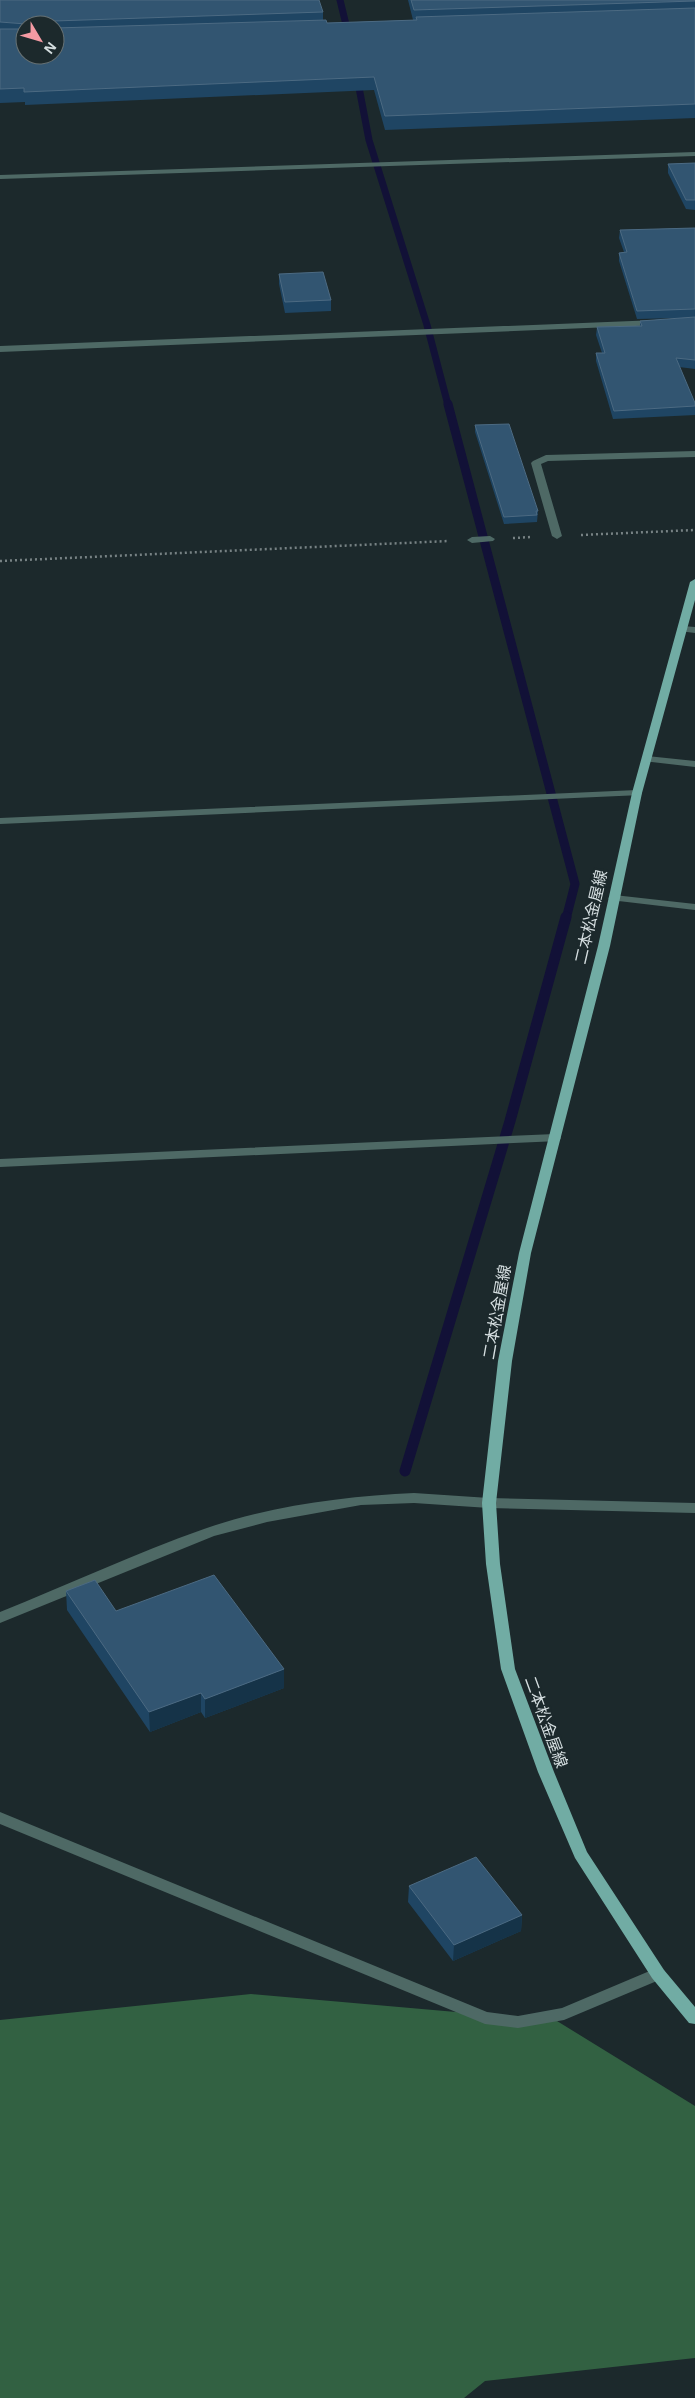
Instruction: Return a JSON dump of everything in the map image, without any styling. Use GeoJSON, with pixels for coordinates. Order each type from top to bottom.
{"type":"FeatureCollection","features":[{"type":"Feature","properties":{"kind":"main road","name":"二本松金屋線"},"geometry":{"type":"LineString","coordinates":[[695,582],[689,629],[637,793],[614,898],[525,1253],[505,1361],[489,1503],[493,1564],[508,1669],[546,1772],[580,1854],[658,1974],[695,2018]]}},
{"type":"Feature","properties":{"kind":"street"},"geometry":{"type":"LineString","coordinates":[[0,177],[695,154]]}},
{"type":"Feature","properties":{"kind":"street"},"geometry":{"type":"LineString","coordinates":[[0,349],[665,323]]}},
{"type":"Feature","properties":{"kind":"street"},"geometry":{"type":"LineString","coordinates":[[557,536],[536,463],[546,458],[695,454]]}},
{"type":"Feature","properties":{"kind":"street"},"geometry":{"type":"LineString","coordinates":[[472,540],[490,539]]}},
{"type":"Feature","properties":{"kind":"street"},"geometry":{"type":"LineString","coordinates":[[647,759],[695,764]]}},
{"type":"Feature","properties":{"kind":"street"},"geometry":{"type":"LineString","coordinates":[[0,821],[637,793]]}},
{"type":"Feature","properties":{"kind":"street"},"geometry":{"type":"LineString","coordinates":[[614,898],[695,907]]}},
{"type":"Feature","properties":{"kind":"street"},"geometry":{"type":"LineString","coordinates":[[0,1163],[555,1138]]}},
{"type":"Feature","properties":{"kind":"street"},"geometry":{"type":"LineString","coordinates":[[0,1618],[210,1532],[267,1517],[361,1500],[414,1498],[489,1503],[695,1508]]}},
{"type":"Feature","properties":{"kind":"street"},"geometry":{"type":"LineString","coordinates":[[0,1818],[485,2018],[518,2022],[564,2014],[658,1974]]}},
{"type":"Feature","properties":{"kind":"path"},"geometry":{"type":"LineString","coordinates":[[490,539],[695,530]]}},
{"type":"Feature","properties":{"kind":"path"},"geometry":{"type":"LineString","coordinates":[[0,561],[472,540]]}},
{"type":"Feature","properties":{"kind":"green space"},"geometry":{"type":"Polygon","coordinates":[[[251,1994],[557,2021],[695,2106],[695,2358],[485,2381],[464,2398],[0,2398],[0,2020],[251,1994]]]}},
{"type":"Feature","properties":{"kind":"building"},"geometry":{"type":"Polygon","coordinates":[[[0,0],[319,0],[323,12],[65,21],[65,15],[15,15],[15,23],[0,22],[0,0]]]}},
{"type":"Feature","properties":{"kind":"building"},"geometry":{"type":"Polygon","coordinates":[[[411,0],[695,0],[695,1],[414,10],[411,0]]]}},
{"type":"Feature","properties":{"kind":"building"},"geometry":{"type":"Polygon","coordinates":[[[695,8],[695,104],[385,116],[374,77],[24,92],[24,88],[0,89],[0,29],[15,29],[15,65],[65,65],[65,28],[326,20],[327,23],[417,20],[416,17],[695,8]]]}},
{"type":"Feature","properties":{"kind":"building"},"geometry":{"type":"Polygon","coordinates":[[[695,163],[695,200],[686,200],[668,164],[695,163]]]}},
{"type":"Feature","properties":{"kind":"building"},"geometry":{"type":"Polygon","coordinates":[[[695,228],[695,309],[637,311],[619,253],[627,252],[620,230],[695,228]]]}},
{"type":"Feature","properties":{"kind":"building"},"geometry":{"type":"Polygon","coordinates":[[[323,272],[331,300],[285,302],[279,274],[323,272]]]}},
{"type":"Feature","properties":{"kind":"building"},"geometry":{"type":"Polygon","coordinates":[[[695,317],[695,360],[676,358],[695,406],[614,411],[596,353],[605,353],[597,327],[642,326],[640,321],[695,317]]]}},
{"type":"Feature","properties":{"kind":"building"},"geometry":{"type":"Polygon","coordinates":[[[509,424],[538,511],[536,511],[537,515],[504,517],[475,425],[509,424]]]}},
{"type":"Feature","properties":{"kind":"building"},"geometry":{"type":"Polygon","coordinates":[[[214,1575],[284,1669],[205,1699],[201,1693],[149,1712],[66,1591],[95,1580],[116,1611],[214,1575]]]}},
{"type":"Feature","properties":{"kind":"building"},"geometry":{"type":"Polygon","coordinates":[[[476,1857],[522,1915],[454,1945],[409,1886],[476,1857]]]}},
{"type":"Feature","properties":{"kind":"waterway"},"geometry":{"type":"LineString","coordinates":[[340,0],[349,37]]}},
{"type":"Feature","properties":{"kind":"waterway"},"geometry":{"type":"LineString","coordinates":[[357,77],[369,140],[427,325],[448,405]]}},
{"type":"Feature","properties":{"kind":"waterway"},"geometry":{"type":"LineString","coordinates":[[448,404],[575,884],[566,919]]}},
{"type":"Feature","properties":{"kind":"waterway"},"geometry":{"type":"LineString","coordinates":[[405,1471],[510,1121],[566,917]]}}]}
